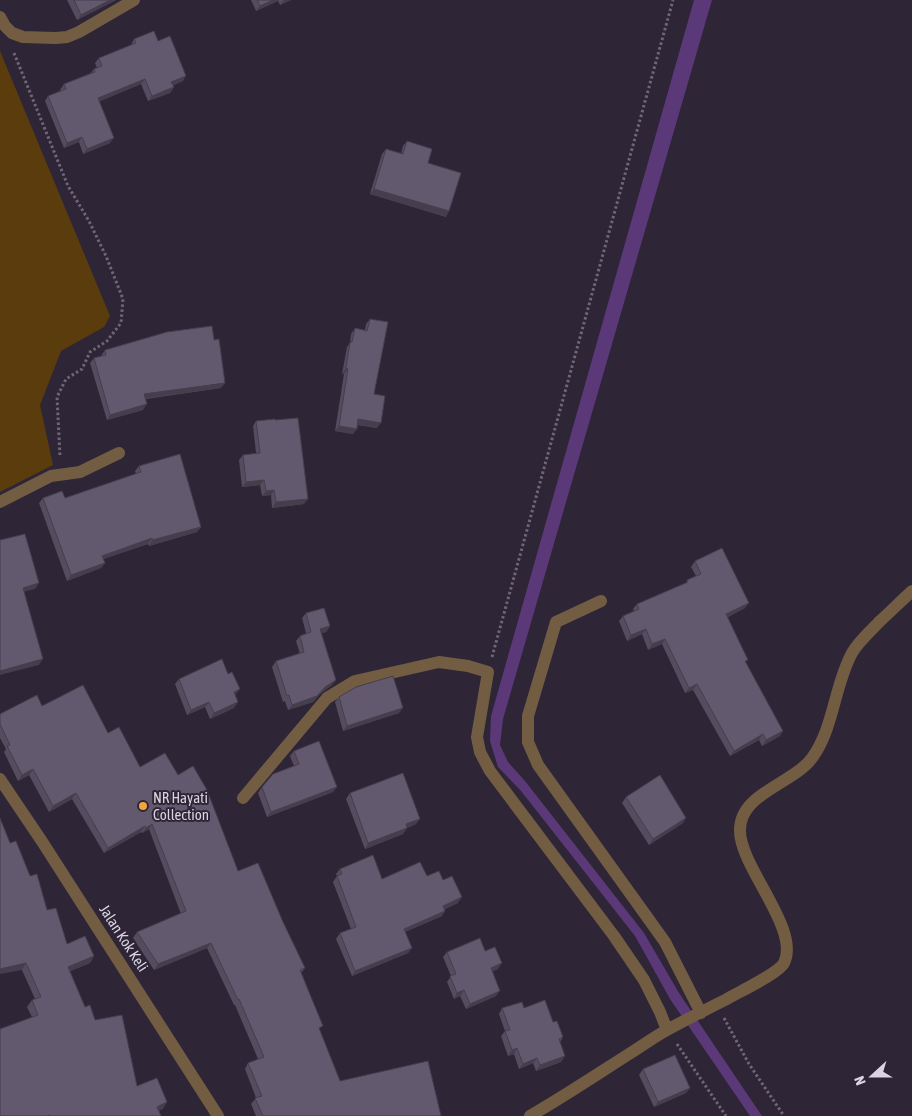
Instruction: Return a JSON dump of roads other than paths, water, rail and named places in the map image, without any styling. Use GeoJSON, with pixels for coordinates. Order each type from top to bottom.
{"type":"FeatureCollection","features":[{"type":"Feature","properties":{"kind":"street"},"geometry":{"type":"LineString","coordinates":[[0,16],[5,26],[12,33],[23,37],[67,37],[134,0]]}},
{"type":"Feature","properties":{"kind":"street"},"geometry":{"type":"LineString","coordinates":[[0,502],[51,476],[80,472],[119,453]]}},
{"type":"Feature","properties":{"kind":"street"},"geometry":{"type":"LineString","coordinates":[[530,1116],[667,1030],[772,973],[784,964],[787,952],[785,936],[768,896],[741,844],[742,814],[751,803],[811,760],[832,714],[840,680],[852,653],[862,639],[912,591]]}},
{"type":"Feature","properties":{"kind":"street"},"geometry":{"type":"LineString","coordinates":[[601,601],[556,622],[528,716],[528,742],[538,765],[666,942],[701,1013]]}},
{"type":"Feature","properties":{"kind":"street"},"geometry":{"type":"LineString","coordinates":[[243,798],[327,698],[355,680],[439,662],[468,666],[488,672],[477,737],[480,752],[490,771],[561,864],[644,980],[667,1030]]}},
{"type":"Feature","properties":{"kind":"street","name":"Jalan Kok Keli"},"geometry":{"type":"LineString","coordinates":[[0,779],[218,1116]]}},
{"type":"Feature","properties":{"kind":"place","name":"NR Hayati Collection"},"geometry":{"type":"Point","coordinates":[143,806]}}]}
